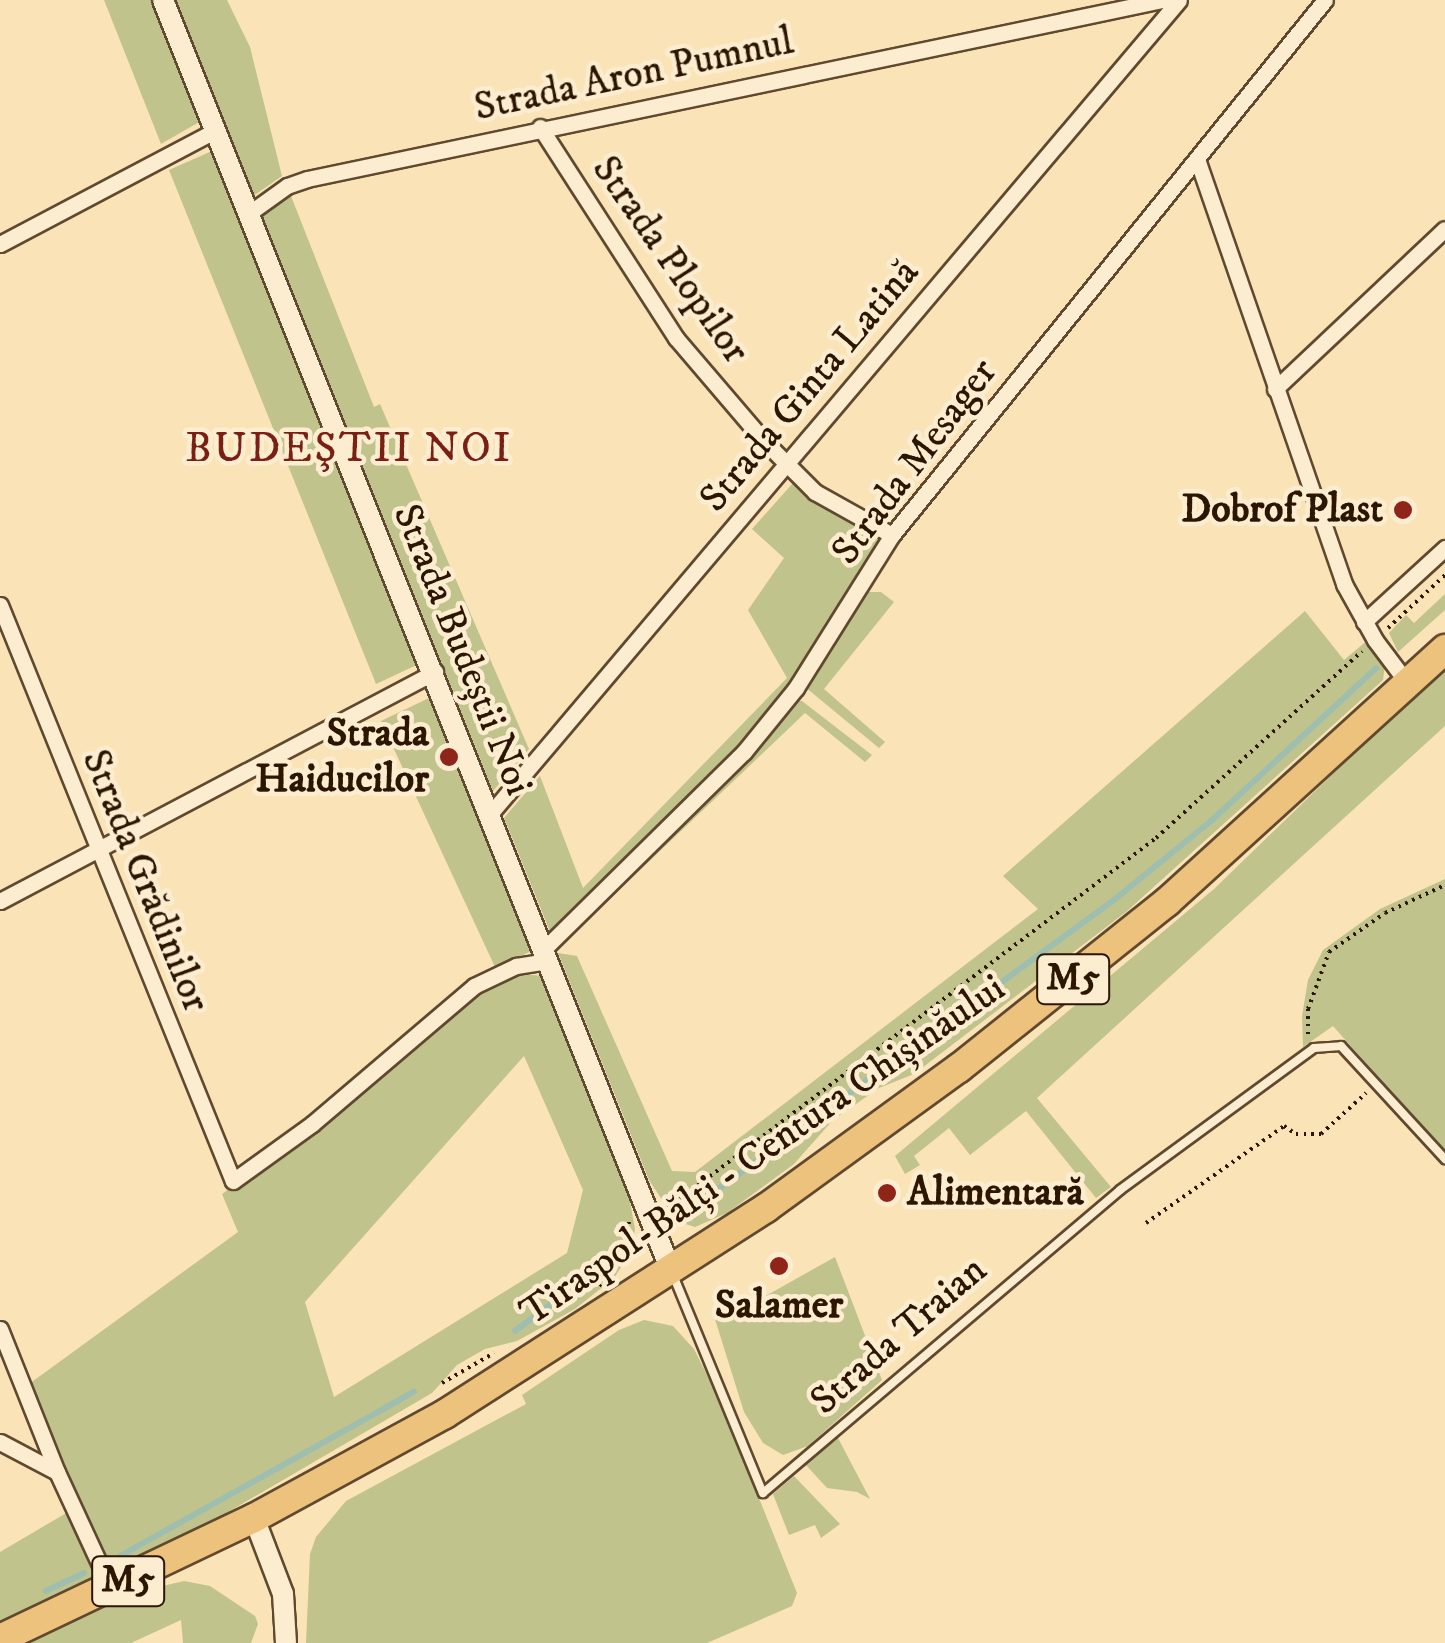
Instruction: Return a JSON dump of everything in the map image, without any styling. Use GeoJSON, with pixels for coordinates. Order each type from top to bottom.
{"type":"FeatureCollection","features":[{"type":"Feature","properties":{"kind":"highway","name":"Tiraspol-Bălţi - Centura Chișinăului"},"geometry":{"type":"LineString","coordinates":[[0,1639],[254,1518],[445,1414],[671,1271],[873,1132],[1050,998],[1168,902],[1445,650]]}},
{"type":"Feature","properties":{"kind":"street","name":"Strada Budeștii Noi"},"geometry":{"type":"LineString","coordinates":[[162,0],[671,1271]]}},
{"type":"Feature","properties":{"kind":"street","name":"Strada Aron Pumnul"},"geometry":{"type":"LineString","coordinates":[[248,214],[287,186],[306,179],[540,127],[1162,0]]}},
{"type":"Feature","properties":{"kind":"street","name":"Strada Ginta Latină"},"geometry":{"type":"LineString","coordinates":[[490,814],[1179,0]]}},
{"type":"Feature","properties":{"kind":"street","name":"Strada Mesager"},"geometry":{"type":"LineString","coordinates":[[545,956],[744,752],[796,688],[892,535],[1326,0]]}},
{"type":"Feature","properties":{"kind":"street","name":"Strada Plopilor"},"geometry":{"type":"LineString","coordinates":[[540,127],[676,338],[787,466],[815,492],[892,535]]}},
{"type":"Feature","properties":{"kind":"street"},"geometry":{"type":"LineString","coordinates":[[0,244],[214,131]]}},
{"type":"Feature","properties":{"kind":"street"},"geometry":{"type":"LineString","coordinates":[[1197,159],[1326,540],[1364,622],[1408,684]]}},
{"type":"Feature","properties":{"kind":"street"},"geometry":{"type":"LineString","coordinates":[[1275,389],[1445,229]]}},
{"type":"Feature","properties":{"kind":"street"},"geometry":{"type":"LineString","coordinates":[[1364,622],[1445,548]]}},
{"type":"Feature","properties":{"kind":"street","name":"Strada Grădinilor"},"geometry":{"type":"LineString","coordinates":[[0,605],[232,1181],[312,1124],[474,986],[545,956]]}},
{"type":"Feature","properties":{"kind":"street"},"geometry":{"type":"LineString","coordinates":[[0,901],[98,853],[434,672]]}},
{"type":"Feature","properties":{"kind":"street"},"geometry":{"type":"LineString","coordinates":[[0,1329],[57,1472],[111,1589]]}},
{"type":"Feature","properties":{"kind":"street"},"geometry":{"type":"LineString","coordinates":[[0,1442],[57,1472]]}},
{"type":"Feature","properties":{"kind":"street"},"geometry":{"type":"LineString","coordinates":[[254,1518],[283,1594],[286,1643]]}},
{"type":"Feature","properties":{"kind":"lane"},"geometry":{"type":"LineString","coordinates":[[1314,1048],[1340,1046],[1445,1159]]}},
{"type":"Feature","properties":{"kind":"lane","name":"Strada Traian"},"geometry":{"type":"LineString","coordinates":[[671,1271],[763,1492],[1090,1214],[1314,1048]]}},
{"type":"Feature","properties":{"kind":"path"},"geometry":{"type":"LineString","coordinates":[[628,1238],[1156,838],[1445,575]]}},
{"type":"Feature","properties":{"kind":"path"},"geometry":{"type":"LineString","coordinates":[[1314,1048],[1307,1031],[1308,1008],[1329,952],[1385,913],[1445,885]]}},
{"type":"Feature","properties":{"kind":"path"},"geometry":{"type":"LineString","coordinates":[[1146,1223],[1284,1126],[1296,1134],[1321,1134],[1375,1081]]}},
{"type":"Feature","properties":{"kind":"path"},"geometry":{"type":"LineString","coordinates":[[442,1383],[500,1349]]}},
{"type":"Feature","properties":{"kind":"green space"},"geometry":{"type":"Polygon","coordinates":[[[104,0],[153,0],[201,121],[161,144],[104,0]]]}},
{"type":"Feature","properties":{"kind":"green space"},"geometry":{"type":"Polygon","coordinates":[[[174,0],[227,0],[250,47],[282,176],[252,197],[174,0]]]}},
{"type":"Feature","properties":{"kind":"green space"},"geometry":{"type":"Polygon","coordinates":[[[212,151],[421,663],[376,684],[169,170],[212,151]]]}},
{"type":"Feature","properties":{"kind":"green space"},"geometry":{"type":"Polygon","coordinates":[[[291,196],[374,407],[380,404],[529,749],[493,791],[262,215],[291,196]]]}},
{"type":"Feature","properties":{"kind":"green space"},"geometry":{"type":"Polygon","coordinates":[[[793,483],[817,502],[882,537],[793,683],[741,749],[551,934],[504,818],[540,776],[583,888],[787,678],[748,610],[784,558],[752,529],[793,483]]]}},
{"type":"Feature","properties":{"kind":"green space"},"geometry":{"type":"Polygon","coordinates":[[[863,592],[881,592],[894,602],[824,689],[885,742],[879,748],[805,687],[863,592]]]}},
{"type":"Feature","properties":{"kind":"green space"},"geometry":{"type":"Polygon","coordinates":[[[1445,594],[1445,610],[1398,652],[1389,633],[1406,615],[1414,623],[1445,594]]]}},
{"type":"Feature","properties":{"kind":"green space"},"geometry":{"type":"Polygon","coordinates":[[[1305,611],[1344,660],[1369,639],[1385,665],[1383,680],[1126,912],[914,1074],[879,1088],[833,1120],[794,1164],[727,1213],[695,1227],[676,1221],[649,1180],[558,953],[577,956],[672,1171],[695,1172],[1038,909],[1003,876],[1305,611]]]}},
{"type":"Feature","properties":{"kind":"green space"},"geometry":{"type":"Polygon","coordinates":[[[1445,665],[1445,726],[1037,1098],[1111,1187],[1096,1198],[1026,1111],[970,1155],[949,1128],[914,1156],[920,1165],[905,1174],[895,1156],[1214,889],[1445,665]]]}},
{"type":"Feature","properties":{"kind":"green space"},"geometry":{"type":"Polygon","coordinates":[[[433,696],[534,950],[495,967],[381,721],[433,696]]]}},
{"type":"Feature","properties":{"kind":"green space"},"geometry":{"type":"Polygon","coordinates":[[[795,701],[802,701],[872,755],[865,762],[805,713],[578,929],[577,924],[795,701]]]}},
{"type":"Feature","properties":{"kind":"green space"},"geometry":{"type":"Polygon","coordinates":[[[1445,879],[1445,1153],[1333,1026],[1303,1047],[1302,1016],[1308,980],[1323,950],[1380,909],[1445,879]]]}},
{"type":"Feature","properties":{"kind":"green space"},"geometry":{"type":"Polygon","coordinates":[[[521,974],[544,976],[627,1185],[635,1229],[631,1252],[614,1278],[575,1309],[517,1341],[485,1349],[457,1365],[432,1393],[115,1578],[29,1384],[238,1232],[222,1194],[315,1129],[475,994],[521,974]],[[524,1056],[305,1302],[334,1397],[567,1253],[583,1190],[524,1056]]]}},
{"type":"Feature","properties":{"kind":"green space"},"geometry":{"type":"Polygon","coordinates":[[[835,1257],[882,1380],[808,1446],[783,1455],[763,1443],[744,1412],[714,1316],[719,1285],[735,1313],[835,1257]]]}},
{"type":"Feature","properties":{"kind":"green space"},"geometry":{"type":"Polygon","coordinates":[[[644,1320],[673,1326],[694,1349],[720,1401],[797,1593],[792,1606],[707,1643],[306,1643],[310,1554],[316,1537],[346,1501],[526,1404],[522,1395],[619,1330],[644,1320]]]}},
{"type":"Feature","properties":{"kind":"green space"},"geometry":{"type":"Polygon","coordinates":[[[837,1436],[870,1499],[857,1492],[827,1488],[805,1464],[837,1436]]]}},
{"type":"Feature","properties":{"kind":"green space"},"geometry":{"type":"Polygon","coordinates":[[[794,1476],[840,1524],[821,1538],[815,1525],[789,1535],[773,1494],[794,1476]]]}},
{"type":"Feature","properties":{"kind":"green space"},"geometry":{"type":"Polygon","coordinates":[[[68,1512],[100,1584],[0,1629],[0,1552],[68,1512]]]}},
{"type":"Feature","properties":{"kind":"green space"},"geometry":{"type":"Polygon","coordinates":[[[184,1581],[210,1586],[255,1616],[258,1624],[251,1643],[183,1643],[181,1620],[131,1643],[24,1643],[137,1592],[184,1581]]]}},
{"type":"Feature","properties":{"kind":"waterway"},"geometry":{"type":"LineString","coordinates":[[688,1205],[706,1198],[1114,900],[1211,821],[1376,668]]}},
{"type":"Feature","properties":{"kind":"waterway"},"geometry":{"type":"LineString","coordinates":[[515,1331],[604,1265]]}},
{"type":"Feature","properties":{"kind":"waterway"},"geometry":{"type":"LineString","coordinates":[[113,1560],[414,1392]]}},
{"type":"Feature","properties":{"kind":"waterway"},"geometry":{"type":"LineString","coordinates":[[46,1591],[84,1573]]}},
{"type":"Feature","properties":{"kind":"place","name":"Dobrof Plast"},"geometry":{"type":"Point","coordinates":[1403,510]}},
{"type":"Feature","properties":{"kind":"place","name":"Strada Haiducilor"},"geometry":{"type":"Point","coordinates":[449,757]}},
{"type":"Feature","properties":{"kind":"place","name":"Alimentară"},"geometry":{"type":"Point","coordinates":[887,1193]}},
{"type":"Feature","properties":{"kind":"place","name":"Salamer"},"geometry":{"type":"Point","coordinates":[779,1266]}},
{"type":"Feature","properties":{"kind":"district","name":"BUDEŞTII NOI"},"geometry":{"type":"Point","coordinates":[349,449]}}]}
